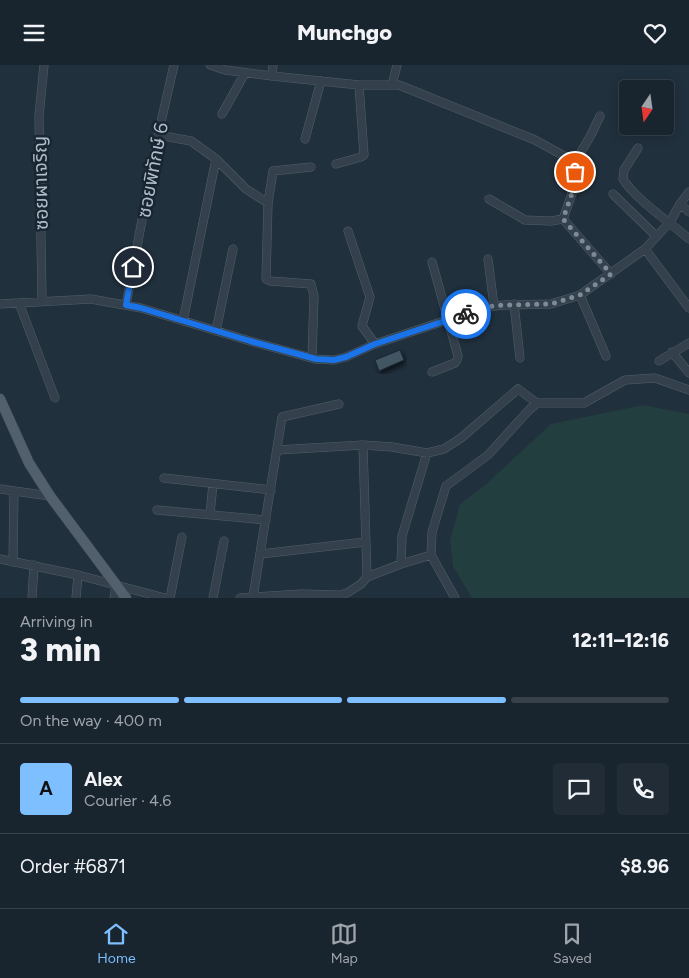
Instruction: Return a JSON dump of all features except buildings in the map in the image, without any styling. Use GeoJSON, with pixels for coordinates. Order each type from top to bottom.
{"type":"FeatureCollection","features":[{"type":"Feature","properties":{"kind":"main road"},"geometry":{"type":"LineString","coordinates":[[0,399],[29,463],[50,496],[126,598]]}},
{"type":"Feature","properties":{"kind":"street","name":"ซอยผาเจริญ"},"geometry":{"type":"LineString","coordinates":[[42,301],[39,116],[40,87],[44,65]]}},
{"type":"Feature","properties":{"kind":"street","name":"ซอยพิทักษ์ 6"},"geometry":{"type":"LineString","coordinates":[[126,305],[158,135],[174,65]]}},
{"type":"Feature","properties":{"kind":"street"},"geometry":{"type":"LineString","coordinates":[[210,65],[225,70],[248,70],[272,76],[359,85],[399,85],[535,141],[575,162]]}},
{"type":"Feature","properties":{"kind":"street"},"geometry":{"type":"LineString","coordinates":[[272,76],[273,65]]}},
{"type":"Feature","properties":{"kind":"street"},"geometry":{"type":"LineString","coordinates":[[392,85],[397,65]]}},
{"type":"Feature","properties":{"kind":"street"},"geometry":{"type":"LineString","coordinates":[[222,114],[248,70]]}},
{"type":"Feature","properties":{"kind":"street"},"geometry":{"type":"LineString","coordinates":[[305,139],[321,81]]}},
{"type":"Feature","properties":{"kind":"street"},"geometry":{"type":"LineString","coordinates":[[336,164],[364,155],[359,85]]}},
{"type":"Feature","properties":{"kind":"street"},"geometry":{"type":"LineString","coordinates":[[563,219],[576,182],[575,162],[592,135],[600,116]]}},
{"type":"Feature","properties":{"kind":"street"},"geometry":{"type":"LineString","coordinates":[[158,135],[191,141],[216,159],[246,189],[268,203]]}},
{"type":"Feature","properties":{"kind":"street"},"geometry":{"type":"LineString","coordinates":[[638,148],[624,170],[623,179],[654,210],[670,221],[689,239]]}},
{"type":"Feature","properties":{"kind":"street"},"geometry":{"type":"LineString","coordinates":[[183,321],[216,159]]}},
{"type":"Feature","properties":{"kind":"street"},"geometry":{"type":"LineString","coordinates":[[311,167],[273,171],[268,203],[266,279],[270,281],[311,284],[314,296],[312,358]]}},
{"type":"Feature","properties":{"kind":"street"},"geometry":{"type":"LineString","coordinates":[[0,304],[91,299],[141,308],[312,358],[334,360],[449,319],[494,306],[551,304],[580,295],[645,249],[670,221],[689,192]]}},
{"type":"Feature","properties":{"kind":"street"},"geometry":{"type":"LineString","coordinates":[[613,194],[656,237]]}},
{"type":"Feature","properties":{"kind":"street"},"geometry":{"type":"LineString","coordinates":[[489,199],[525,219],[545,221],[563,219]]}},
{"type":"Feature","properties":{"kind":"street"},"geometry":{"type":"LineString","coordinates":[[680,204],[689,212]]}},
{"type":"Feature","properties":{"kind":"street"},"geometry":{"type":"LineString","coordinates":[[563,219],[611,274]]}},
{"type":"Feature","properties":{"kind":"street"},"geometry":{"type":"LineString","coordinates":[[348,231],[370,297],[362,325],[375,344]]}},
{"type":"Feature","properties":{"kind":"street"},"geometry":{"type":"LineString","coordinates":[[216,331],[233,249]]}},
{"type":"Feature","properties":{"kind":"street"},"geometry":{"type":"LineString","coordinates":[[645,249],[689,307]]}},
{"type":"Feature","properties":{"kind":"street"},"geometry":{"type":"LineString","coordinates":[[488,259],[494,306]]}},
{"type":"Feature","properties":{"kind":"street"},"geometry":{"type":"LineString","coordinates":[[432,262],[449,319],[457,360],[455,363],[432,372]]}},
{"type":"Feature","properties":{"kind":"street"},"geometry":{"type":"LineString","coordinates":[[580,295],[606,356]]}},
{"type":"Feature","properties":{"kind":"street"},"geometry":{"type":"LineString","coordinates":[[19,303],[54,398]]}},
{"type":"Feature","properties":{"kind":"street"},"geometry":{"type":"LineString","coordinates":[[514,305],[520,358]]}},
{"type":"Feature","properties":{"kind":"street"},"geometry":{"type":"LineString","coordinates":[[658,361],[689,343]]}},
{"type":"Feature","properties":{"kind":"street"},"geometry":{"type":"LineString","coordinates":[[672,353],[689,373]]}},
{"type":"Feature","properties":{"kind":"street"},"geometry":{"type":"LineString","coordinates":[[277,450],[363,445],[392,447],[428,453],[444,449],[461,438],[518,389],[537,403],[584,403],[625,380],[655,379],[689,390]]}},
{"type":"Feature","properties":{"kind":"street"},"geometry":{"type":"LineString","coordinates":[[253,597],[282,417],[339,403]]}},
{"type":"Feature","properties":{"kind":"street"},"geometry":{"type":"LineString","coordinates":[[455,598],[431,555],[432,532],[446,486],[488,455],[537,403]]}},
{"type":"Feature","properties":{"kind":"street"},"geometry":{"type":"LineString","coordinates":[[363,445],[367,577]]}},
{"type":"Feature","properties":{"kind":"street"},"geometry":{"type":"LineString","coordinates":[[401,564],[402,536],[428,453]]}},
{"type":"Feature","properties":{"kind":"street"},"geometry":{"type":"LineString","coordinates":[[164,478],[271,490]]}},
{"type":"Feature","properties":{"kind":"street"},"geometry":{"type":"LineString","coordinates":[[210,514],[213,484]]}},
{"type":"Feature","properties":{"kind":"street"},"geometry":{"type":"LineString","coordinates":[[0,489],[50,496]]}},
{"type":"Feature","properties":{"kind":"street"},"geometry":{"type":"LineString","coordinates":[[13,561],[14,491]]}},
{"type":"Feature","properties":{"kind":"street"},"geometry":{"type":"LineString","coordinates":[[158,511],[266,520]]}},
{"type":"Feature","properties":{"kind":"street"},"geometry":{"type":"LineString","coordinates":[[170,598],[182,537]]}},
{"type":"Feature","properties":{"kind":"street"},"geometry":{"type":"LineString","coordinates":[[213,598],[224,541]]}},
{"type":"Feature","properties":{"kind":"street"},"geometry":{"type":"LineString","coordinates":[[261,554],[365,542]]}},
{"type":"Feature","properties":{"kind":"street"},"geometry":{"type":"LineString","coordinates":[[240,598],[301,594],[339,595],[354,588],[367,577],[431,555]]}},
{"type":"Feature","properties":{"kind":"street"},"geometry":{"type":"LineString","coordinates":[[0,559],[78,575],[165,598]]}},
{"type":"Feature","properties":{"kind":"street"},"geometry":{"type":"LineString","coordinates":[[32,598],[34,565]]}},
{"type":"Feature","properties":{"kind":"street"},"geometry":{"type":"LineString","coordinates":[[76,598],[78,575]]}},
{"type":"Feature","properties":{"kind":"street"},"geometry":{"type":"LineString","coordinates":[[114,598],[116,585]]}},
{"type":"Feature","properties":{"kind":"green space"},"geometry":{"type":"Polygon","coordinates":[[[643,405],[689,414],[689,598],[472,598],[453,566],[450,541],[460,504],[484,486],[551,424],[643,405]]]}},
{"type":"Feature","properties":{"kind":"way so far"},"geometry":{"type":"LineString","coordinates":[[466,314],[486,307],[551,304],[580,295],[611,274],[563,219],[576,182],[575,172]]}},
{"type":"Feature","properties":{"kind":"route"},"geometry":{"type":"LineString","coordinates":[[133,267],[126,305],[316,359],[334,360],[346,357],[375,344],[466,314]]}}]}
